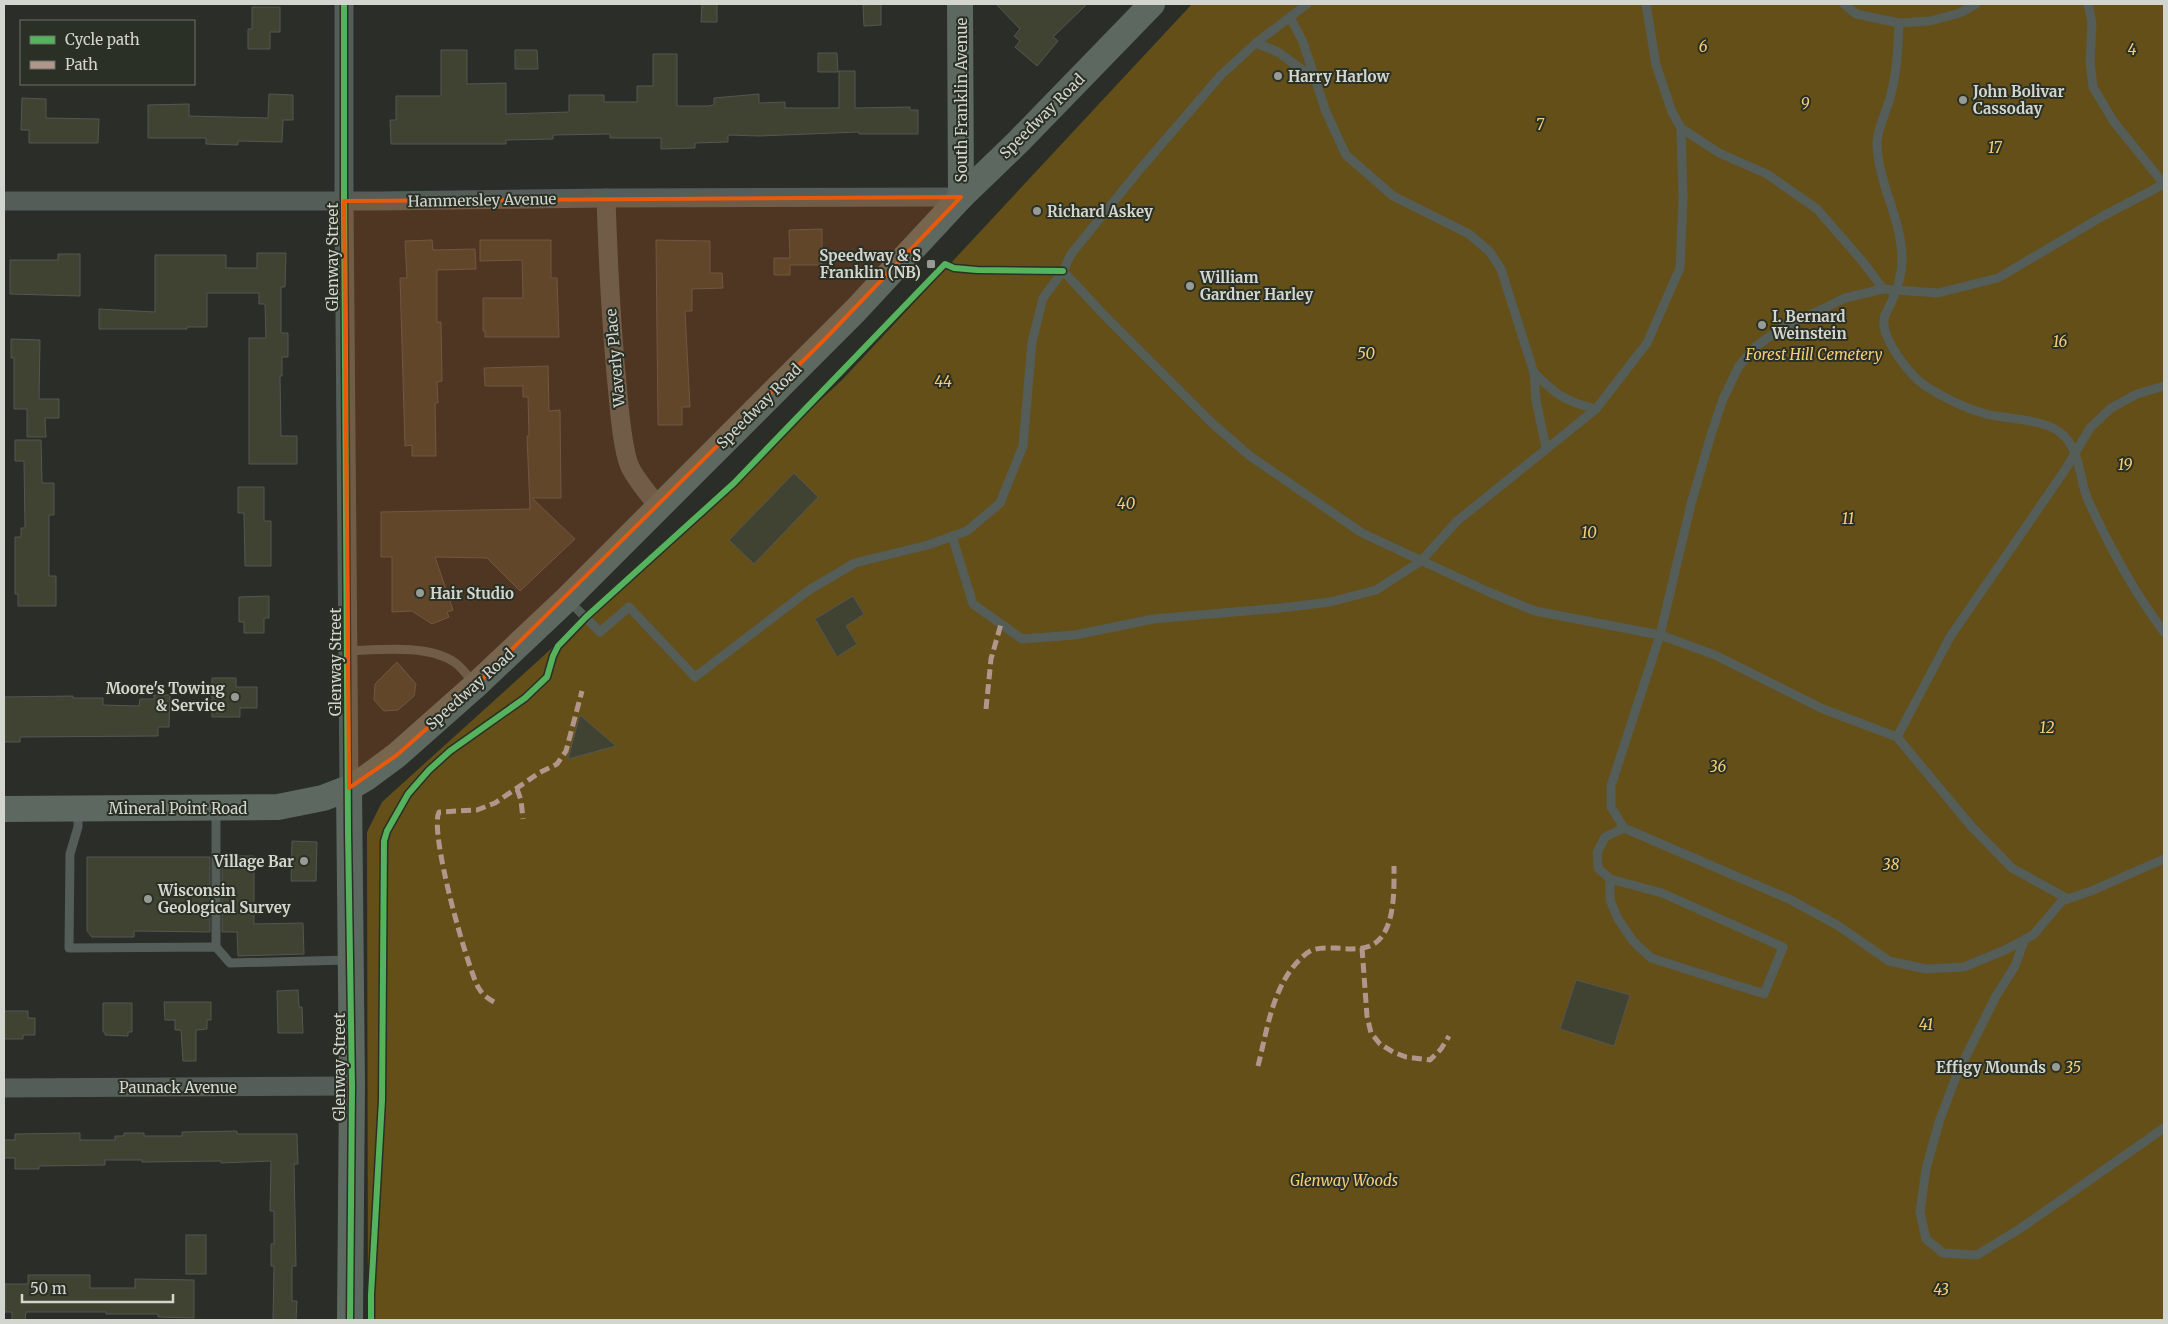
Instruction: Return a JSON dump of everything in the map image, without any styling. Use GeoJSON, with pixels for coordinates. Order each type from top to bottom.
{"type":"FeatureCollection","features":[{"type":"Feature","properties":{"kind":"main road","name":"South Franklin Avenue"},"geometry":{"type":"LineString","coordinates":[[960,4],[961,197]]}},
{"type":"Feature","properties":{"kind":"main road","name":"Speedway Road"},"geometry":{"type":"LineString","coordinates":[[349,788],[397,754],[476,685],[567,599],[856,310],[961,197],[1019,141],[1152,4]]}},
{"type":"Feature","properties":{"kind":"main road","name":"Mineral Point Road"},"geometry":{"type":"LineString","coordinates":[[4,809],[278,807],[322,798],[349,788]]}},
{"type":"Feature","properties":{"kind":"main road","name":"Glenway Street"},"geometry":{"type":"LineString","coordinates":[[349,788],[352,1086],[350,1320]]}},
{"type":"Feature","properties":{"kind":"street","name":"Glenway Street"},"geometry":{"type":"LineString","coordinates":[[344,4],[349,788]]}},
{"type":"Feature","properties":{"kind":"street","name":"Hammersley Avenue"},"geometry":{"type":"LineString","coordinates":[[4,201],[344,202],[606,198],[961,197]]}},
{"type":"Feature","properties":{"kind":"street","name":"Waverly Place"},"geometry":{"type":"LineString","coordinates":[[606,198],[610,296],[619,406],[624,439],[630,466],[642,486],[659,507]]}},
{"type":"Feature","properties":{"kind":"street","name":"Paunack Avenue"},"geometry":{"type":"LineString","coordinates":[[4,1088],[352,1086]]}},
{"type":"Feature","properties":{"kind":"lane"},"geometry":{"type":"LineString","coordinates":[[567,599],[600,632],[629,607],[696,677],[809,590],[855,562],[901,552],[967,530],[1000,503],[1023,446],[1032,342],[1044,298],[1063,271],[1071,254],[1141,168],[1221,75],[1256,43],[1308,4]]}},
{"type":"Feature","properties":{"kind":"lane"},"geometry":{"type":"LineString","coordinates":[[952,536],[973,604],[1022,639],[1075,635],[1153,619],[1330,602],[1376,590],[1421,560],[1457,521],[1596,409],[1647,343],[1680,268],[1683,198],[1681,128],[1672,112],[1656,65],[1646,4]]}},
{"type":"Feature","properties":{"kind":"lane"},"geometry":{"type":"LineString","coordinates":[[1844,4],[1856,14],[1899,23],[1937,19],[1960,13],[1976,4]]}},
{"type":"Feature","properties":{"kind":"lane"},"geometry":{"type":"LineString","coordinates":[[2088,4],[2092,23],[2090,61],[2093,87],[2114,122],[2164,184],[2103,216],[1998,278],[1938,293],[1883,289],[1845,298],[1779,330],[1755,347],[1739,366],[1723,399],[1711,435],[1691,504],[1660,635],[1611,786],[1611,807],[1624,828],[1789,899],[1837,925],[1889,961],[1926,969],[1964,967],[2024,942],[2033,935],[2062,901],[2091,891],[2164,859]]}},
{"type":"Feature","properties":{"kind":"lane"},"geometry":{"type":"LineString","coordinates":[[1290,16],[1303,42],[1326,112],[1346,155],[1393,196],[1469,234],[1490,252],[1501,269],[1534,373],[1536,400],[1546,448]]}},
{"type":"Feature","properties":{"kind":"lane"},"geometry":{"type":"LineString","coordinates":[[1899,23],[1898,64],[1890,99],[1877,140],[1884,183],[1898,232],[1902,261],[1897,290],[1884,319],[1889,343],[1904,365],[1924,386],[1952,402],[1986,414],[2046,426],[2064,435],[2076,452],[2085,492],[2100,526],[2148,610],[2164,632]]}},
{"type":"Feature","properties":{"kind":"lane"},"geometry":{"type":"LineString","coordinates":[[1256,43],[1278,52],[1315,79]]}},
{"type":"Feature","properties":{"kind":"lane"},"geometry":{"type":"LineString","coordinates":[[1681,128],[1720,153],[1767,174],[1817,209],[1863,262],[1883,289]]}},
{"type":"Feature","properties":{"kind":"lane"},"geometry":{"type":"LineString","coordinates":[[1063,271],[1105,316],[1213,424],[1250,456],[1362,533],[1491,593],[1536,611],[1660,635],[1715,655],[1823,709],[1897,737],[1971,826],[2012,868],[2068,899]]}},
{"type":"Feature","properties":{"kind":"lane"},"geometry":{"type":"LineString","coordinates":[[1534,373],[1553,391],[1571,402],[1596,409]]}},
{"type":"Feature","properties":{"kind":"lane"},"geometry":{"type":"LineString","coordinates":[[1897,737],[1950,637],[2076,452],[2090,428],[2111,408],[2137,394],[2164,386]]}},
{"type":"Feature","properties":{"kind":"lane"},"geometry":{"type":"LineString","coordinates":[[347,651],[408,650],[438,654],[455,662],[476,685]]}},
{"type":"Feature","properties":{"kind":"lane"},"geometry":{"type":"LineString","coordinates":[[78,808],[78,827],[70,854],[69,948],[216,946]]}},
{"type":"Feature","properties":{"kind":"lane"},"geometry":{"type":"LineString","coordinates":[[216,808],[216,946],[230,963],[351,960]]}},
{"type":"Feature","properties":{"kind":"lane"},"geometry":{"type":"LineString","coordinates":[[1610,879],[1610,900],[1618,919],[1633,941],[1651,958],[1764,994],[1783,947],[1662,893],[1610,879],[1598,868],[1597,853],[1605,837],[1624,828]]}},
{"type":"Feature","properties":{"kind":"lane"},"geometry":{"type":"LineString","coordinates":[[2024,942],[2015,966],[1996,996],[1957,1074],[1939,1122],[1926,1168],[1920,1212],[1926,1239],[1943,1253],[1977,1255],[2021,1228],[2164,1128]]}},
{"type":"Feature","properties":{"kind":"highlighted area"},"geometry":{"type":"Polygon","coordinates":[[[961,197],[826,338],[476,685],[397,755],[349,788],[344,201],[961,197]]]}},
{"type":"Feature","properties":{"kind":"green space"},"geometry":{"type":"Polygon","coordinates":[[[1192,4],[2164,4],[2164,1320],[368,1320],[367,832],[382,802],[842,380],[1192,4]]]}},
{"type":"Feature","properties":{"kind":"building"},"geometry":{"type":"Polygon","coordinates":[[[702,4],[717,4],[717,22],[701,22],[702,4]]]}},
{"type":"Feature","properties":{"kind":"building"},"geometry":{"type":"Polygon","coordinates":[[[881,4],[881,25],[864,26],[863,5],[881,4]]]}},
{"type":"Feature","properties":{"kind":"building"},"geometry":{"type":"Polygon","coordinates":[[[996,4],[1087,4],[1053,37],[1058,41],[1037,66],[1015,47],[1020,41],[1014,36],[1020,29],[996,4]]]}},
{"type":"Feature","properties":{"kind":"building"},"geometry":{"type":"Polygon","coordinates":[[[252,7],[280,7],[280,32],[270,32],[270,49],[248,49],[248,29],[252,29],[252,7]]]}},
{"type":"Feature","properties":{"kind":"building"},"geometry":{"type":"Polygon","coordinates":[[[441,50],[467,50],[467,84],[506,83],[506,114],[569,112],[569,95],[604,95],[604,102],[637,102],[637,86],[653,86],[653,54],[677,54],[677,106],[708,106],[714,105],[714,98],[759,94],[759,103],[785,102],[785,108],[839,108],[839,71],[855,71],[855,108],[910,107],[910,110],[918,110],[918,134],[859,134],[859,132],[759,136],[728,135],[728,142],[695,143],[695,148],[661,149],[661,138],[610,138],[610,134],[553,135],[553,139],[506,140],[506,144],[391,144],[390,120],[396,120],[396,96],[441,96],[441,50]]]}},
{"type":"Feature","properties":{"kind":"building"},"geometry":{"type":"Polygon","coordinates":[[[515,50],[537,50],[538,69],[515,69],[515,50]]]}},
{"type":"Feature","properties":{"kind":"building"},"geometry":{"type":"Polygon","coordinates":[[[818,53],[837,53],[838,72],[818,72],[818,53]]]}},
{"type":"Feature","properties":{"kind":"building"},"geometry":{"type":"Polygon","coordinates":[[[269,94],[293,95],[293,120],[283,120],[282,142],[238,141],[238,145],[206,144],[206,138],[148,138],[148,105],[189,104],[189,116],[268,118],[269,94]]]}},
{"type":"Feature","properties":{"kind":"building"},"geometry":{"type":"Polygon","coordinates":[[[22,98],[46,99],[46,118],[99,119],[98,143],[29,143],[29,130],[21,130],[22,98]]]}},
{"type":"Feature","properties":{"kind":"building"},"geometry":{"type":"Polygon","coordinates":[[[822,229],[822,265],[790,265],[790,275],[774,275],[774,258],[790,258],[789,230],[822,229]]]}},
{"type":"Feature","properties":{"kind":"building"},"geometry":{"type":"Polygon","coordinates":[[[432,240],[433,250],[475,249],[476,269],[437,270],[437,322],[441,322],[442,381],[437,382],[438,403],[435,403],[436,456],[412,456],[412,445],[405,446],[400,278],[407,278],[405,241],[432,240]]]}},
{"type":"Feature","properties":{"kind":"building"},"geometry":{"type":"Polygon","coordinates":[[[480,240],[551,240],[551,278],[557,278],[559,337],[485,337],[485,331],[483,331],[483,298],[523,298],[522,260],[480,261],[480,240]]]}},
{"type":"Feature","properties":{"kind":"building"},"geometry":{"type":"Polygon","coordinates":[[[656,240],[710,241],[710,273],[722,273],[723,288],[692,289],[692,311],[685,311],[690,407],[682,407],[682,425],[658,425],[656,240]]]}},
{"type":"Feature","properties":{"kind":"building"},"geometry":{"type":"Polygon","coordinates":[[[257,253],[286,253],[285,287],[281,287],[281,333],[288,333],[288,357],[282,357],[282,376],[280,376],[281,436],[297,436],[297,464],[249,464],[249,338],[266,338],[265,304],[259,304],[259,293],[207,293],[207,327],[187,327],[187,329],[99,329],[99,309],[155,312],[155,255],[226,255],[226,268],[257,268],[257,253]]]}},
{"type":"Feature","properties":{"kind":"building"},"geometry":{"type":"Polygon","coordinates":[[[58,254],[80,254],[80,296],[10,294],[10,260],[58,260],[58,254]]]}},
{"type":"Feature","properties":{"kind":"building"},"geometry":{"type":"Polygon","coordinates":[[[11,339],[40,340],[39,399],[59,399],[59,418],[45,418],[46,437],[27,437],[27,409],[14,409],[14,358],[11,358],[11,339]]]}},
{"type":"Feature","properties":{"kind":"building"},"geometry":{"type":"Polygon","coordinates":[[[548,366],[549,411],[560,410],[561,498],[532,498],[575,539],[520,591],[487,558],[435,557],[453,610],[447,612],[449,617],[432,624],[412,611],[392,612],[392,557],[381,557],[381,512],[530,509],[527,436],[529,436],[528,397],[523,397],[523,386],[485,386],[484,368],[548,366]]]}},
{"type":"Feature","properties":{"kind":"building"},"geometry":{"type":"Polygon","coordinates":[[[15,440],[41,440],[42,483],[54,483],[54,515],[49,515],[49,576],[56,576],[56,606],[18,606],[18,594],[15,594],[15,537],[21,537],[21,528],[25,528],[24,461],[15,461],[15,440]]]}},
{"type":"Feature","properties":{"kind":"building"},"geometry":{"type":"Polygon","coordinates":[[[794,473],[818,497],[754,564],[729,540],[794,473]]]}},
{"type":"Feature","properties":{"kind":"building"},"geometry":{"type":"Polygon","coordinates":[[[238,487],[264,487],[264,521],[271,521],[271,566],[245,566],[244,513],[238,513],[238,487]]]}},
{"type":"Feature","properties":{"kind":"building"},"geometry":{"type":"Polygon","coordinates":[[[269,596],[269,618],[264,618],[264,633],[244,633],[244,622],[239,622],[239,597],[269,596]]]}},
{"type":"Feature","properties":{"kind":"building"},"geometry":{"type":"Polygon","coordinates":[[[853,596],[864,614],[846,626],[857,644],[837,657],[815,619],[853,596]]]}},
{"type":"Feature","properties":{"kind":"building"},"geometry":{"type":"Polygon","coordinates":[[[397,662],[416,684],[414,696],[398,710],[384,711],[374,700],[375,684],[397,662]]]}},
{"type":"Feature","properties":{"kind":"building","name":"Moore's Towing & Service"},"geometry":{"type":"Polygon","coordinates":[[[212,678],[236,678],[236,687],[257,687],[257,708],[240,708],[240,717],[212,717],[212,678]]]}},
{"type":"Feature","properties":{"kind":"building"},"geometry":{"type":"Polygon","coordinates":[[[154,695],[170,695],[169,727],[158,727],[158,736],[20,737],[20,742],[4,742],[4,697],[73,696],[73,698],[103,698],[103,705],[139,706],[140,699],[154,699],[154,695]]]}},
{"type":"Feature","properties":{"kind":"building"},"geometry":{"type":"Polygon","coordinates":[[[580,715],[616,746],[568,759],[580,715]]]}},
{"type":"Feature","properties":{"kind":"building","name":"Village Bar"},"geometry":{"type":"Polygon","coordinates":[[[292,841],[317,842],[316,881],[291,881],[292,841]]]}},
{"type":"Feature","properties":{"kind":"building"},"geometry":{"type":"Polygon","coordinates":[[[254,856],[254,924],[303,923],[304,954],[238,956],[237,932],[222,932],[222,857],[254,856]]]}},
{"type":"Feature","properties":{"kind":"building","name":"Wisconsin Geological Survey"},"geometry":{"type":"Polygon","coordinates":[[[87,857],[210,857],[210,932],[134,931],[134,937],[92,937],[87,931],[87,857]]]}},
{"type":"Feature","properties":{"kind":"building"},"geometry":{"type":"Polygon","coordinates":[[[1576,980],[1630,995],[1614,1046],[1560,1029],[1576,980]]]}},
{"type":"Feature","properties":{"kind":"building"},"geometry":{"type":"Polygon","coordinates":[[[298,990],[299,1007],[302,1007],[303,1033],[278,1033],[277,991],[298,990]]]}},
{"type":"Feature","properties":{"kind":"building"},"geometry":{"type":"Polygon","coordinates":[[[164,1002],[211,1002],[211,1020],[207,1020],[207,1029],[196,1030],[196,1061],[183,1061],[181,1030],[175,1030],[175,1020],[165,1020],[164,1002]]]}},
{"type":"Feature","properties":{"kind":"building"},"geometry":{"type":"Polygon","coordinates":[[[103,1003],[132,1003],[132,1032],[128,1032],[128,1036],[105,1035],[105,1032],[103,1032],[103,1003]]]}},
{"type":"Feature","properties":{"kind":"building"},"geometry":{"type":"Polygon","coordinates":[[[4,1011],[28,1011],[28,1018],[35,1018],[35,1035],[23,1035],[23,1039],[4,1039],[4,1011]]]}},
{"type":"Feature","properties":{"kind":"building"},"geometry":{"type":"Polygon","coordinates":[[[237,1131],[237,1134],[297,1134],[298,1164],[294,1164],[296,1266],[292,1266],[292,1301],[297,1301],[296,1320],[273,1320],[274,1266],[271,1266],[271,1244],[274,1244],[274,1211],[270,1211],[271,1161],[221,1163],[221,1161],[142,1162],[142,1160],[105,1160],[105,1165],[39,1166],[39,1169],[15,1169],[15,1158],[4,1158],[4,1140],[15,1140],[15,1134],[80,1133],[80,1140],[115,1140],[115,1136],[124,1136],[124,1133],[144,1133],[144,1136],[182,1136],[182,1132],[237,1131]]]}},
{"type":"Feature","properties":{"kind":"building"},"geometry":{"type":"Polygon","coordinates":[[[186,1235],[206,1235],[206,1274],[186,1274],[186,1235]]]}},
{"type":"Feature","properties":{"kind":"building"},"geometry":{"type":"Polygon","coordinates":[[[28,1275],[90,1275],[90,1288],[135,1288],[135,1279],[194,1280],[194,1318],[158,1317],[158,1314],[106,1314],[106,1312],[26,1312],[25,1320],[12,1320],[12,1312],[5,1312],[5,1284],[28,1284],[28,1275]]]}},
{"type":"Feature","properties":{"kind":"marked path"},"geometry":{"type":"LineString","coordinates":[[986,709],[991,659],[1001,624]]}},
{"type":"Feature","properties":{"kind":"marked path"},"geometry":{"type":"LineString","coordinates":[[494,1002],[485,996],[478,987],[465,952],[450,898],[439,844],[437,824],[439,812],[477,810],[495,803],[539,773],[557,764],[566,751],[582,691]]}},
{"type":"Feature","properties":{"kind":"marked path"},"geometry":{"type":"LineString","coordinates":[[517,789],[521,800],[523,819]]}},
{"type":"Feature","properties":{"kind":"marked path"},"geometry":{"type":"LineString","coordinates":[[1258,1066],[1269,1020],[1279,990],[1296,964],[1307,953],[1317,949],[1358,949],[1370,946],[1385,932],[1392,911],[1394,866]]}},
{"type":"Feature","properties":{"kind":"marked path"},"geometry":{"type":"LineString","coordinates":[[1362,948],[1367,1016],[1371,1033],[1380,1044],[1406,1057],[1430,1060],[1441,1049],[1449,1036]]}},
{"type":"Feature","properties":{"kind":"cycle path"},"geometry":{"type":"LineString","coordinates":[[344,4],[348,831],[352,1086],[350,1320]]}},
{"type":"Feature","properties":{"kind":"cycle path"},"geometry":{"type":"LineString","coordinates":[[371,1320],[382,1100],[384,841],[387,831],[408,794],[429,770],[450,751],[525,698],[547,677],[558,646],[586,617],[734,483],[945,264],[954,268],[977,270],[1063,271]]}},
{"type":"Feature","properties":{"kind":"place","name":"Harry Harlow"},"geometry":{"type":"Point","coordinates":[1278,76]}},
{"type":"Feature","properties":{"kind":"place","name":"John Bolivar Cassoday"},"geometry":{"type":"Point","coordinates":[1963,100]}},
{"type":"Feature","properties":{"kind":"place","name":"Richard Askey"},"geometry":{"type":"Point","coordinates":[1037,211]}},
{"type":"Feature","properties":{"kind":"place","name":"Speedway & S Franklin (NB)"},"geometry":{"type":"Point","coordinates":[931,264]}},
{"type":"Feature","properties":{"kind":"place","name":"William Gardner Harley"},"geometry":{"type":"Point","coordinates":[1190,286]}},
{"type":"Feature","properties":{"kind":"place","name":"I. Bernard Weinstein"},"geometry":{"type":"Point","coordinates":[1762,325]}},
{"type":"Feature","properties":{"kind":"place","name":"Hair Studio"},"geometry":{"type":"Point","coordinates":[420,593]}},
{"type":"Feature","properties":{"kind":"place","name":"Moore's Towing & Service"},"geometry":{"type":"Point","coordinates":[235,697]}},
{"type":"Feature","properties":{"kind":"place","name":"Village Bar"},"geometry":{"type":"Point","coordinates":[304,861]}},
{"type":"Feature","properties":{"kind":"place","name":"Wisconsin Geological Survey"},"geometry":{"type":"Point","coordinates":[148,899]}},
{"type":"Feature","properties":{"kind":"place","name":"Effigy Mounds"},"geometry":{"type":"Point","coordinates":[2056,1067]}},
{"type":"Feature","properties":{"kind":"park label","name":"6"},"geometry":{"type":"Point","coordinates":[1703,46]}},
{"type":"Feature","properties":{"kind":"park label","name":"4"},"geometry":{"type":"Point","coordinates":[2132,49]}},
{"type":"Feature","properties":{"kind":"park label","name":"9"},"geometry":{"type":"Point","coordinates":[1805,103]}},
{"type":"Feature","properties":{"kind":"park label","name":"7"},"geometry":{"type":"Point","coordinates":[1540,124]}},
{"type":"Feature","properties":{"kind":"park label","name":"17"},"geometry":{"type":"Point","coordinates":[1995,147]}},
{"type":"Feature","properties":{"kind":"park label","name":"16"},"geometry":{"type":"Point","coordinates":[2060,341]}},
{"type":"Feature","properties":{"kind":"park label","name":"50"},"geometry":{"type":"Point","coordinates":[1366,353]}},
{"type":"Feature","properties":{"kind":"park label","name":"Forest Hill Cemetery"},"geometry":{"type":"Point","coordinates":[1814,354]}},
{"type":"Feature","properties":{"kind":"park label","name":"44"},"geometry":{"type":"Point","coordinates":[943,381]}},
{"type":"Feature","properties":{"kind":"park label","name":"19"},"geometry":{"type":"Point","coordinates":[2125,464]}},
{"type":"Feature","properties":{"kind":"park label","name":"40"},"geometry":{"type":"Point","coordinates":[1126,503]}},
{"type":"Feature","properties":{"kind":"park label","name":"11"},"geometry":{"type":"Point","coordinates":[1848,518]}},
{"type":"Feature","properties":{"kind":"park label","name":"10"},"geometry":{"type":"Point","coordinates":[1589,532]}},
{"type":"Feature","properties":{"kind":"park label","name":"12"},"geometry":{"type":"Point","coordinates":[2047,727]}},
{"type":"Feature","properties":{"kind":"park label","name":"36"},"geometry":{"type":"Point","coordinates":[1718,766]}},
{"type":"Feature","properties":{"kind":"park label","name":"38"},"geometry":{"type":"Point","coordinates":[1891,864]}},
{"type":"Feature","properties":{"kind":"park label","name":"41"},"geometry":{"type":"Point","coordinates":[1926,1024]}},
{"type":"Feature","properties":{"kind":"park label","name":"35"},"geometry":{"type":"Point","coordinates":[2073,1067]}},
{"type":"Feature","properties":{"kind":"park label","name":"Glenway Woods"},"geometry":{"type":"Point","coordinates":[1344,1180]}},
{"type":"Feature","properties":{"kind":"park label","name":"43"},"geometry":{"type":"Point","coordinates":[1941,1289]}}]}
